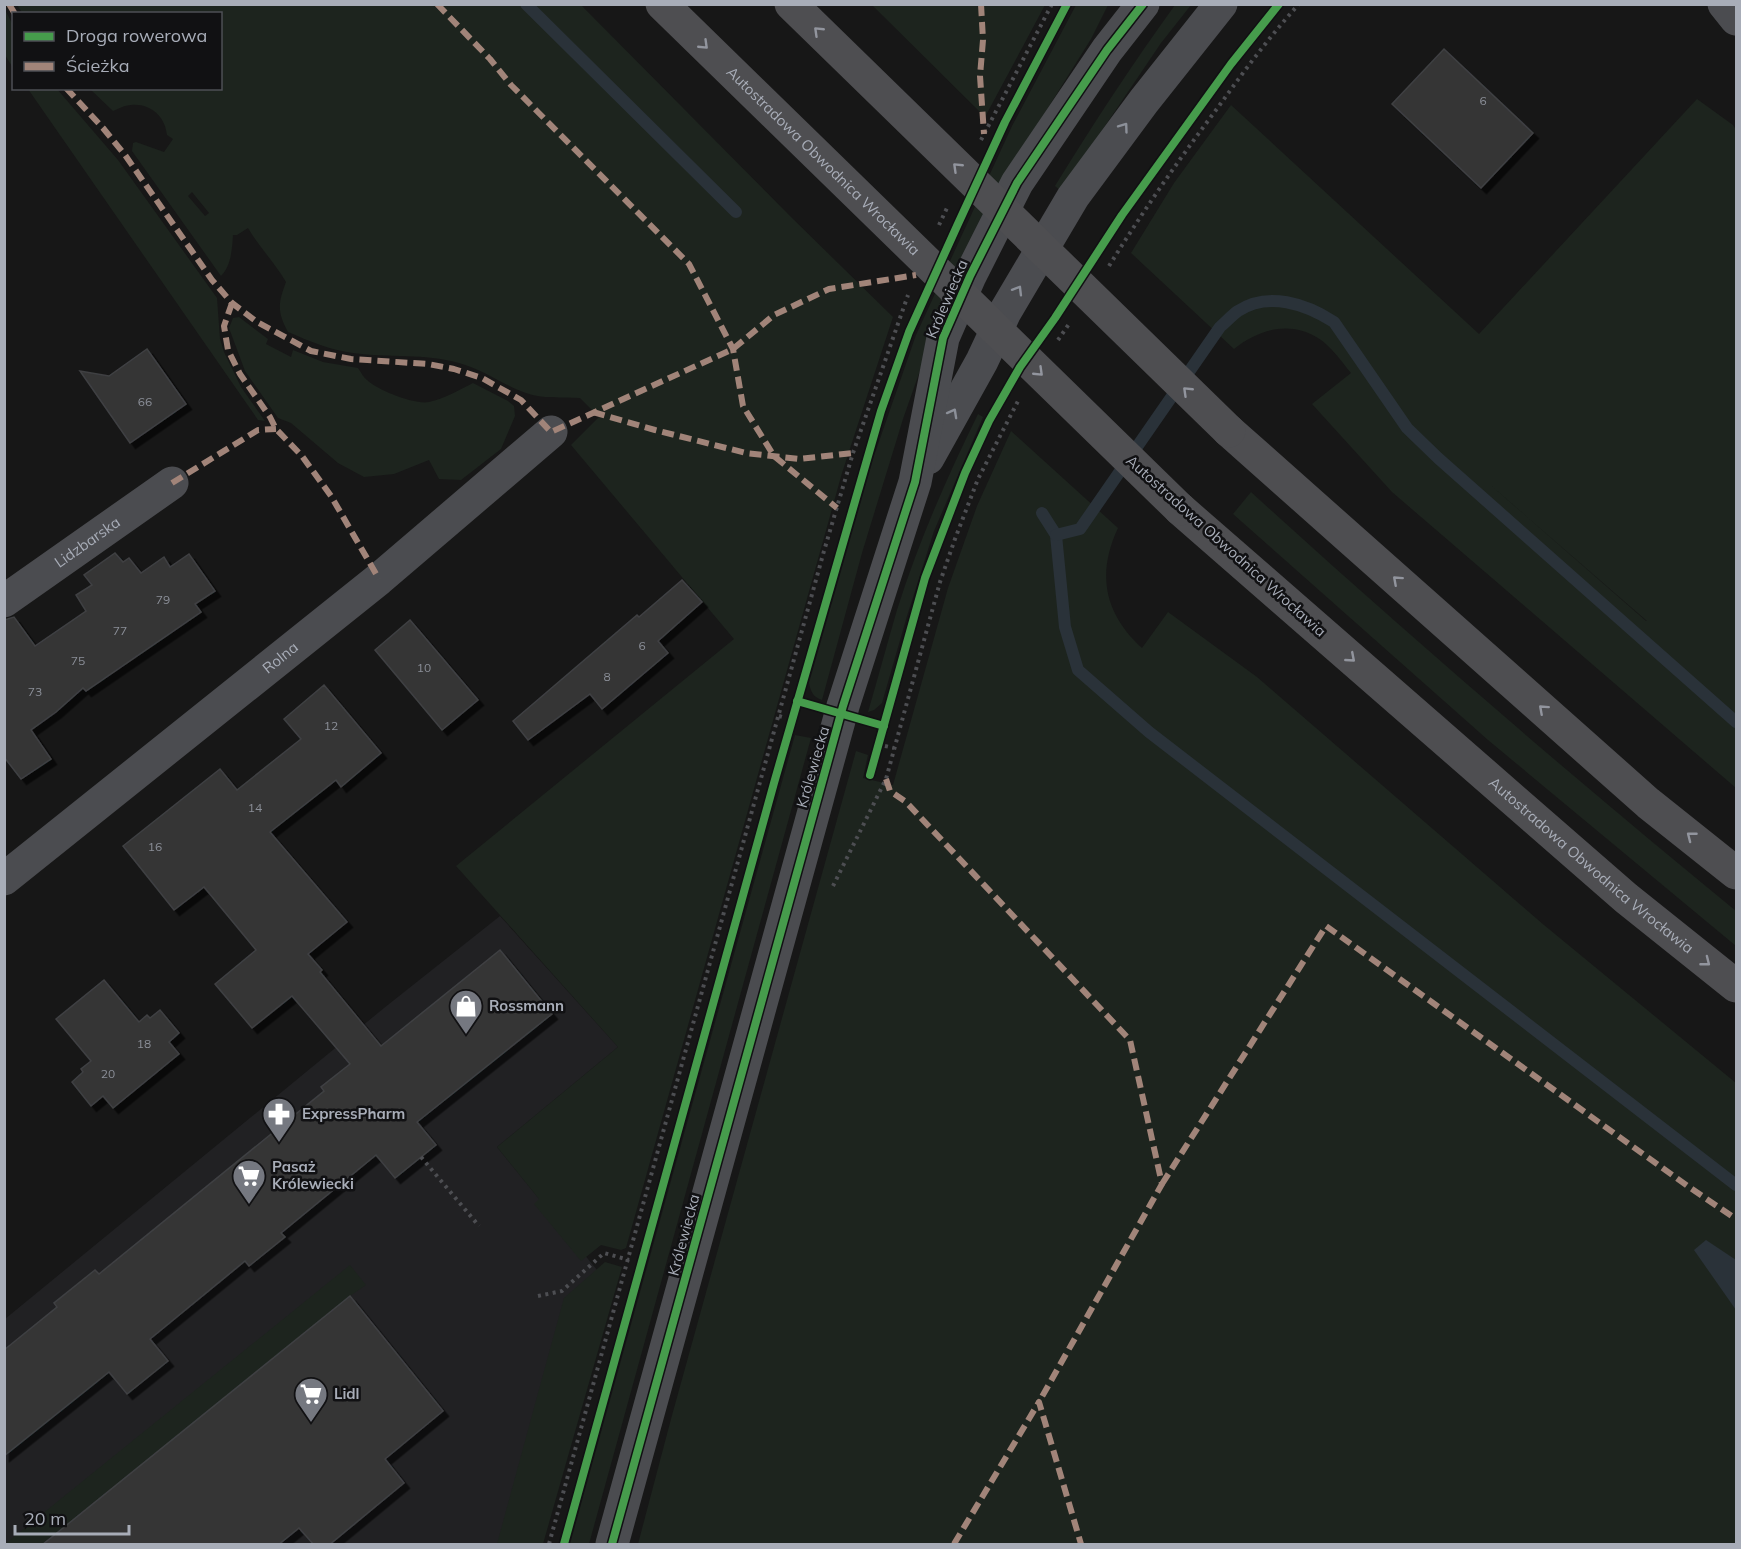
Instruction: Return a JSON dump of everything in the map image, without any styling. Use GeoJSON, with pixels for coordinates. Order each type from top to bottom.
{"type":"FeatureCollection","features":[{"type":"Feature","properties":{"kind":"highway","name":"Autostradowa Obwodnica Wrocławia"},"geometry":{"type":"LineString","coordinates":[[662,4],[1180,509],[1626,898],[1737,986]]}},
{"type":"Feature","properties":{"kind":"highway"},"geometry":{"type":"LineString","coordinates":[[791,4],[1229,431],[1640,795],[1737,873]]}},
{"type":"Feature","properties":{"kind":"street","name":"Królewiecka"},"geometry":{"type":"LineString","coordinates":[[612,1545],[841,714],[915,482],[942,338],[970,276],[1017,183],[1107,50],[1143,4]]}},
{"type":"Feature","properties":{"kind":"street","name":"Królewiecka"},"geometry":{"type":"LineString","coordinates":[[915,482],[982,361],[1005,312],[1073,197],[1144,100],[1221,4]]}},
{"type":"Feature","properties":{"kind":"street"},"geometry":{"type":"LineString","coordinates":[[1724,4],[1737,19]]}},
{"type":"Feature","properties":{"kind":"street","name":"Rolna"},"geometry":{"type":"LineString","coordinates":[[4,879],[379,579],[551,432]]}},
{"type":"Feature","properties":{"kind":"street","name":"Lidzbarska"},"geometry":{"type":"LineString","coordinates":[[4,601],[172,483]]}},
{"type":"Feature","properties":{"kind":"path"},"geometry":{"type":"LineString","coordinates":[[980,143],[1052,4]]}},
{"type":"Feature","properties":{"kind":"path"},"geometry":{"type":"LineString","coordinates":[[935,232],[950,200]]}},
{"type":"Feature","properties":{"kind":"path"},"geometry":{"type":"LineString","coordinates":[[549,1545],[853,453],[912,285]]}},
{"type":"Feature","properties":{"kind":"path"},"geometry":{"type":"LineString","coordinates":[[790,726],[794,710]]}},
{"type":"Feature","properties":{"kind":"path"},"geometry":{"type":"LineString","coordinates":[[841,714],[884,726],[877,750]]}},
{"type":"Feature","properties":{"kind":"path"},"geometry":{"type":"LineString","coordinates":[[779,716],[786,718]]}},
{"type":"Feature","properties":{"kind":"path"},"geometry":{"type":"LineString","coordinates":[[885,746],[894,748],[886,779]]}},
{"type":"Feature","properties":{"kind":"path"},"geometry":{"type":"LineString","coordinates":[[421,1157],[479,1226]]}},
{"type":"Feature","properties":{"kind":"path"},"geometry":{"type":"LineString","coordinates":[[538,1296],[561,1291],[604,1253],[629,1260]]}},
{"type":"Feature","properties":{"kind":"shaded area"},"geometry":{"type":"Polygon","coordinates":[[[17,5],[581,5],[893,317],[842,473],[626,1248],[621,1250],[601,1245],[581,1261],[534,1204],[539,1199],[497,1147],[618,1047],[456,866],[734,639],[571,445],[599,417],[580,398],[532,395],[459,363],[420,357],[344,352],[288,332],[280,307],[286,282],[248,228],[233,235],[229,263],[221,276],[132,151],[133,143],[136,142],[164,152],[173,139],[167,135],[160,117],[150,109],[138,105],[126,106],[113,111],[91,90],[222,90],[222,12],[22,12],[17,5]],[[192,192],[188,196],[205,216],[209,213],[192,192]]]}},
{"type":"Feature","properties":{"kind":"shaded area"},"geometry":{"type":"Polygon","coordinates":[[[872,5],[1045,5],[985,117],[872,5]]]}},
{"type":"Feature","properties":{"kind":"shaded area"},"geometry":{"type":"Polygon","coordinates":[[[1076,5],[1108,5],[1091,39],[1026,143],[923,362],[862,553],[822,700],[813,694],[809,683],[874,456],[916,335],[1012,126],[1076,5]]]}},
{"type":"Feature","properties":{"kind":"shaded area"},"geometry":{"type":"Polygon","coordinates":[[[1175,5],[1191,5],[1161,43],[1061,191],[1055,186],[1175,5]]]}},
{"type":"Feature","properties":{"kind":"shaded area"},"geometry":{"type":"Polygon","coordinates":[[[5,10],[12,23],[12,66],[5,55],[5,10]]]}},
{"type":"Feature","properties":{"kind":"shaded area"},"geometry":{"type":"Polygon","coordinates":[[[29,90],[58,90],[118,160],[217,298],[220,339],[224,352],[241,387],[265,421],[258,420],[29,90]]]}},
{"type":"Feature","properties":{"kind":"shaded area"},"geometry":{"type":"Polygon","coordinates":[[[1697,99],[1733,125],[1736,130],[1736,788],[1392,492],[1312,404],[1351,373],[1327,345],[1307,333],[1296,329],[1285,329],[1263,332],[1234,349],[1131,253],[1174,183],[1231,105],[1479,334],[1697,99]],[[1487,482],[1646,621],[1647,621],[1487,482]]]}},
{"type":"Feature","properties":{"kind":"shaded area"},"geometry":{"type":"Polygon","coordinates":[[[239,317],[268,339],[266,344],[291,357],[293,350],[323,362],[358,368],[372,384],[406,399],[429,402],[446,397],[473,383],[514,406],[515,416],[501,449],[461,480],[439,479],[429,460],[394,474],[364,477],[338,463],[291,423],[278,418],[245,371],[229,328],[233,318],[239,317]]]}},
{"type":"Feature","properties":{"kind":"shaded area"},"geometry":{"type":"Polygon","coordinates":[[[978,414],[983,417],[934,531],[882,703],[868,712],[914,560],[944,486],[978,414]]]}},
{"type":"Feature","properties":{"kind":"shaded area"},"geometry":{"type":"Polygon","coordinates":[[[1011,431],[1118,528],[1107,562],[1108,593],[1120,622],[1142,648],[1168,612],[1257,677],[1544,925],[1736,1083],[1736,1544],[638,1544],[856,751],[868,755],[863,778],[893,785],[948,588],[977,506],[1011,431]]]}},
{"type":"Feature","properties":{"kind":"shaded area"},"geometry":{"type":"Polygon","coordinates":[[[1251,492],[1491,705],[1736,911],[1736,946],[1488,740],[1233,514],[1251,492]]]}},
{"type":"Feature","properties":{"kind":"shaded area"},"geometry":{"type":"Polygon","coordinates":[[[795,735],[811,738],[589,1544],[570,1544],[795,735]]]}},
{"type":"Feature","properties":{"kind":"shaded area"},"geometry":{"type":"Polygon","coordinates":[[[500,916],[618,1047],[497,1147],[601,1275],[527,1544],[5,1544],[5,1319],[384,1008],[500,916]]]}},
{"type":"Feature","properties":{"kind":"shaded area"},"geometry":{"type":"Polygon","coordinates":[[[1706,1240],[1736,1260],[1736,1310],[1694,1250],[1706,1240]]]}},
{"type":"Feature","properties":{"kind":"shaded area"},"geometry":{"type":"Polygon","coordinates":[[[605,1262],[622,1267],[543,1544],[497,1544],[564,1298],[605,1262]]]}},
{"type":"Feature","properties":{"kind":"shaded area"},"geometry":{"type":"Polygon","coordinates":[[[350,1265],[366,1285],[42,1544],[5,1544],[350,1265]]]}},
{"type":"Feature","properties":{"kind":"building"},"geometry":{"type":"Polygon","coordinates":[[[1444,49],[1533,133],[1481,188],[1392,104],[1444,49]]]}},
{"type":"Feature","properties":{"kind":"building"},"geometry":{"type":"Polygon","coordinates":[[[147,349],[186,404],[130,443],[80,371],[109,376],[147,349]]]}},
{"type":"Feature","properties":{"kind":"building"},"geometry":{"type":"Polygon","coordinates":[[[115,553],[123,562],[129,558],[141,573],[164,557],[170,567],[189,554],[215,591],[195,604],[201,612],[86,691],[83,688],[31,730],[51,759],[21,779],[4,757],[4,620],[14,617],[35,646],[86,611],[76,595],[92,585],[84,575],[115,553]]]}},
{"type":"Feature","properties":{"kind":"building"},"geometry":{"type":"Polygon","coordinates":[[[682,580],[702,602],[658,641],[668,653],[602,709],[590,694],[528,740],[513,721],[637,615],[639,617],[682,580]]]}},
{"type":"Feature","properties":{"kind":"building"},"geometry":{"type":"Polygon","coordinates":[[[410,620],[478,700],[442,730],[375,650],[410,620]]]}},
{"type":"Feature","properties":{"kind":"building","name":"Pasaż Królewiecki"},"geometry":{"type":"Polygon","coordinates":[[[324,685],[381,753],[341,787],[336,780],[270,832],[347,922],[308,954],[322,970],[320,972],[381,1046],[500,950],[552,1014],[417,1122],[436,1145],[395,1178],[376,1155],[281,1233],[285,1237],[249,1266],[245,1261],[150,1339],[168,1361],[127,1394],[109,1372],[4,1456],[4,1350],[57,1307],[54,1303],[95,1270],[99,1274],[324,1091],[321,1087],[350,1064],[292,996],[252,1028],[215,984],[256,950],[204,887],[174,910],[123,846],[220,769],[237,790],[301,739],[284,719],[324,685]]]}},
{"type":"Feature","properties":{"kind":"building"},"geometry":{"type":"Polygon","coordinates":[[[104,980],[139,1022],[147,1015],[150,1018],[160,1010],[179,1033],[169,1042],[179,1054],[113,1108],[103,1096],[91,1106],[72,1082],[83,1072],[81,1069],[91,1061],[56,1019],[104,980]]]}},
{"type":"Feature","properties":{"kind":"building","name":"Lidl"},"geometry":{"type":"Polygon","coordinates":[[[350,1296],[443,1411],[385,1459],[404,1483],[329,1545],[314,1545],[299,1528],[278,1545],[42,1545],[350,1296]]]}},
{"type":"Feature","properties":{"kind":"waterway"},"geometry":{"type":"LineString","coordinates":[[526,4],[736,212]]}},
{"type":"Feature","properties":{"kind":"waterway"},"geometry":{"type":"LineString","coordinates":[[1056,535],[1080,529],[1220,327],[1238,311],[1250,305],[1274,301],[1299,305],[1334,322],[1407,428],[1438,458],[1736,722]]}},
{"type":"Feature","properties":{"kind":"waterway"},"geometry":{"type":"LineString","coordinates":[[1042,513],[1056,535],[1065,627],[1078,670],[1149,732],[1736,1185]]}},
{"type":"Feature","properties":{"kind":"marked path"},"geometry":{"type":"LineString","coordinates":[[9,4],[14,12]]}},
{"type":"Feature","properties":{"kind":"marked path"},"geometry":{"type":"LineString","coordinates":[[437,4],[490,59],[511,85],[689,264],[733,349],[743,406],[774,456],[837,508]]}},
{"type":"Feature","properties":{"kind":"marked path"},"geometry":{"type":"LineString","coordinates":[[981,4],[983,40],[980,76],[984,134]]}},
{"type":"Feature","properties":{"kind":"marked path"},"geometry":{"type":"LineString","coordinates":[[68,90],[125,155],[212,280],[232,303],[257,322],[311,351],[351,359],[428,364],[482,378],[521,400],[551,432],[733,349],[774,315],[829,289],[916,275]]}},
{"type":"Feature","properties":{"kind":"marked path"},"geometry":{"type":"LineString","coordinates":[[232,303],[224,326],[228,350],[240,374],[276,429],[302,456],[331,496],[379,579]]}},
{"type":"Feature","properties":{"kind":"marked path"},"geometry":{"type":"LineString","coordinates":[[593,412],[746,453],[799,459],[853,453]]}},
{"type":"Feature","properties":{"kind":"marked path"},"geometry":{"type":"LineString","coordinates":[[172,483],[258,430],[276,429]]}},
{"type":"Feature","properties":{"kind":"marked path"},"geometry":{"type":"LineString","coordinates":[[886,779],[890,791],[906,802],[1130,1040],[1162,1184],[1039,1402]]}},
{"type":"Feature","properties":{"kind":"marked path"},"geometry":{"type":"LineString","coordinates":[[1162,1184],[1326,926],[1736,1219]]}},
{"type":"Feature","properties":{"kind":"marked path"},"geometry":{"type":"LineString","coordinates":[[954,1544],[1039,1402],[1081,1544]]}},
{"type":"Feature","properties":{"kind":"cycle path"},"geometry":{"type":"LineString","coordinates":[[564,1544],[774,783],[881,411],[909,332],[957,226],[1005,122],[1067,4]]}},
{"type":"Feature","properties":{"kind":"cycle path"},"geometry":{"type":"LineString","coordinates":[[612,1544],[843,706],[915,482],[943,338],[970,276],[1017,183],[1107,50],[1143,4]]}},
{"type":"Feature","properties":{"kind":"cycle path"},"geometry":{"type":"LineString","coordinates":[[870,775],[925,578],[965,473],[989,421],[1020,367],[1122,215],[1231,64],[1279,4]]}},
{"type":"Feature","properties":{"kind":"cycle path"},"geometry":{"type":"LineString","coordinates":[[797,701],[884,726]]}},
{"type":"Feature","properties":{"kind":"place","name":"Rossmann"},"geometry":{"type":"Point","coordinates":[466,1035]}},
{"type":"Feature","properties":{"kind":"place","name":"ExpressPharm"},"geometry":{"type":"Point","coordinates":[279,1143]}},
{"type":"Feature","properties":{"kind":"place","name":"Pasaż Królewiecki"},"geometry":{"type":"Point","coordinates":[249,1205]}},
{"type":"Feature","properties":{"kind":"place","name":"Lidl"},"geometry":{"type":"Point","coordinates":[311,1423]}}]}
